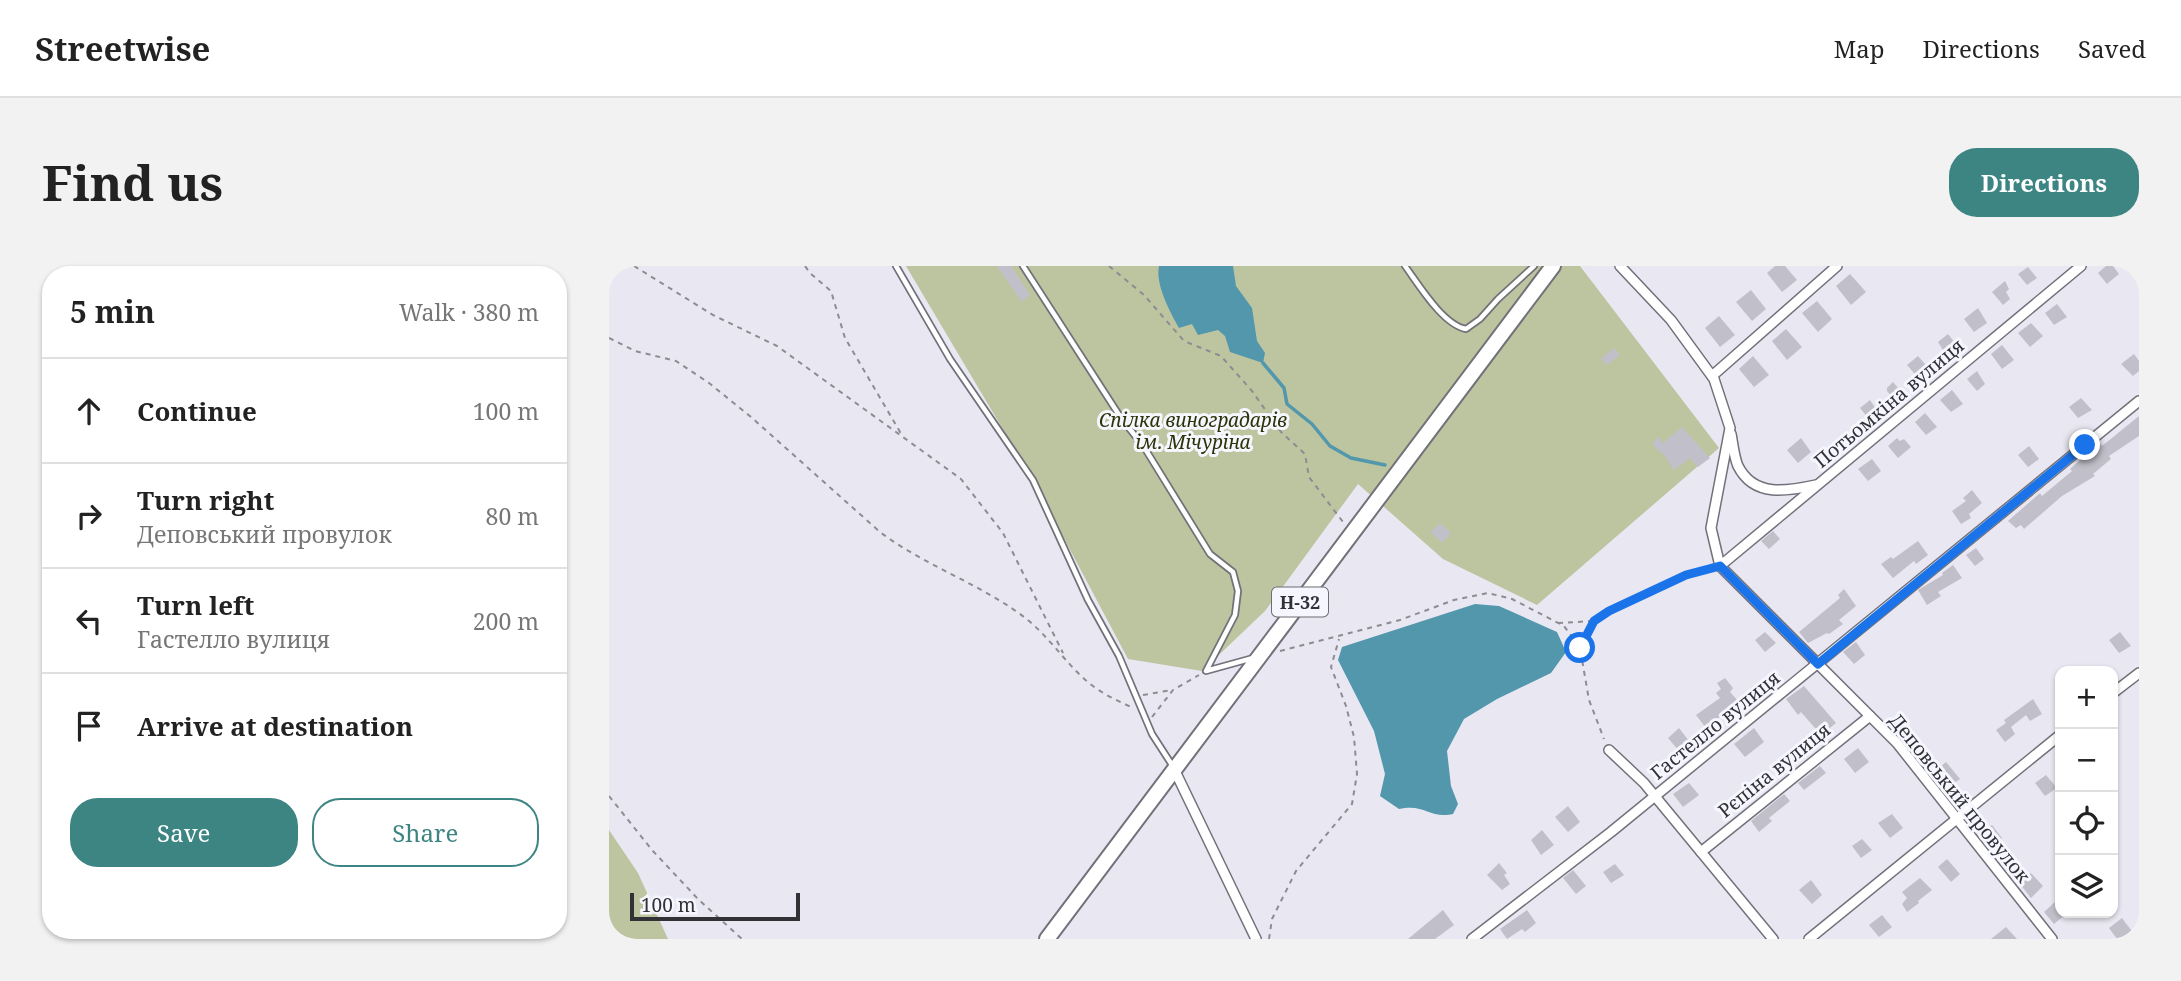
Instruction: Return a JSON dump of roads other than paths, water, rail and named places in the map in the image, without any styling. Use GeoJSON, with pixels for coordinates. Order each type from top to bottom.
{"type":"FeatureCollection","features":[{"type":"Feature","properties":{"kind":"main road","name":"Н-32"},"geometry":{"type":"LineString","coordinates":[[1047,939],[1553,266]]}},
{"type":"Feature","properties":{"kind":"street"},"geometry":{"type":"LineString","coordinates":[[1620,266],[1671,320],[1711,376],[1730,428],[1738,466],[1754,485],[1780,492],[1818,485]]}},
{"type":"Feature","properties":{"kind":"street"},"geometry":{"type":"LineString","coordinates":[[1711,376],[1836,266]]}},
{"type":"Feature","properties":{"kind":"street","name":"Потьомкіна вулиця"},"geometry":{"type":"LineString","coordinates":[[1720,566],[2081,266]]}},
{"type":"Feature","properties":{"kind":"street","name":"Гастелло вулиця"},"geometry":{"type":"LineString","coordinates":[[1472,939],[1655,796],[2139,401]]}},
{"type":"Feature","properties":{"kind":"street"},"geometry":{"type":"LineString","coordinates":[[1720,566],[1711,528],[1730,428]]}},
{"type":"Feature","properties":{"kind":"street","name":"Деповський провулок"},"geometry":{"type":"LineString","coordinates":[[1720,566],[1896,743],[2052,939]]}},
{"type":"Feature","properties":{"kind":"street"},"geometry":{"type":"LineString","coordinates":[[2118,689],[2139,673]]}},
{"type":"Feature","properties":{"kind":"street","name":"Рєпіна вулиця"},"geometry":{"type":"LineString","coordinates":[[1701,852],[1870,716]]}},
{"type":"Feature","properties":{"kind":"street"},"geometry":{"type":"LineString","coordinates":[[1809,939],[2055,740]]}},
{"type":"Feature","properties":{"kind":"street"},"geometry":{"type":"LineString","coordinates":[[1609,750],[1655,796],[1773,939]]}},
{"type":"Feature","properties":{"kind":"street"},"geometry":{"type":"LineString","coordinates":[[1174,769],[1256,939]]}},
{"type":"Feature","properties":{"kind":"lane"},"geometry":{"type":"LineString","coordinates":[[896,266],[950,359],[1033,480],[1088,600],[1119,656],[1147,723],[1174,769]]}},
{"type":"Feature","properties":{"kind":"lane"},"geometry":{"type":"LineString","coordinates":[[1023,266],[1113,407],[1144,447],[1210,554],[1233,572],[1237,591],[1235,615],[1206,671],[1260,656]]}},
{"type":"Feature","properties":{"kind":"lane"},"geometry":{"type":"LineString","coordinates":[[1405,266],[1449,320],[1456,327],[1466,329],[1480,319],[1497,299],[1534,266]]}},
{"type":"Feature","properties":{"kind":"water"},"geometry":{"type":"Polygon","coordinates":[[[1159,266],[1233,266],[1236,286],[1252,308],[1257,341],[1265,353],[1263,363],[1230,352],[1225,336],[1218,330],[1198,335],[1192,324],[1179,328],[1161,289],[1159,266]]]}},
{"type":"Feature","properties":{"kind":"water"},"geometry":{"type":"Polygon","coordinates":[[[1475,604],[1499,606],[1557,632],[1566,652],[1551,673],[1497,699],[1464,719],[1447,751],[1451,786],[1458,804],[1453,814],[1438,814],[1415,808],[1399,809],[1380,796],[1385,774],[1374,731],[1338,660],[1342,647],[1475,604]]]}},
{"type":"Feature","properties":{"kind":"waterway"},"geometry":{"type":"LineString","coordinates":[[1263,363],[1284,388],[1287,404],[1312,424],[1330,446],[1351,458],[1385,465]]}},
{"type":"Feature","properties":{"kind":"park label","name":"Спілка виноградарів ім. Мічуріна"},"geometry":{"type":"Point","coordinates":[1193,431]}}]}
